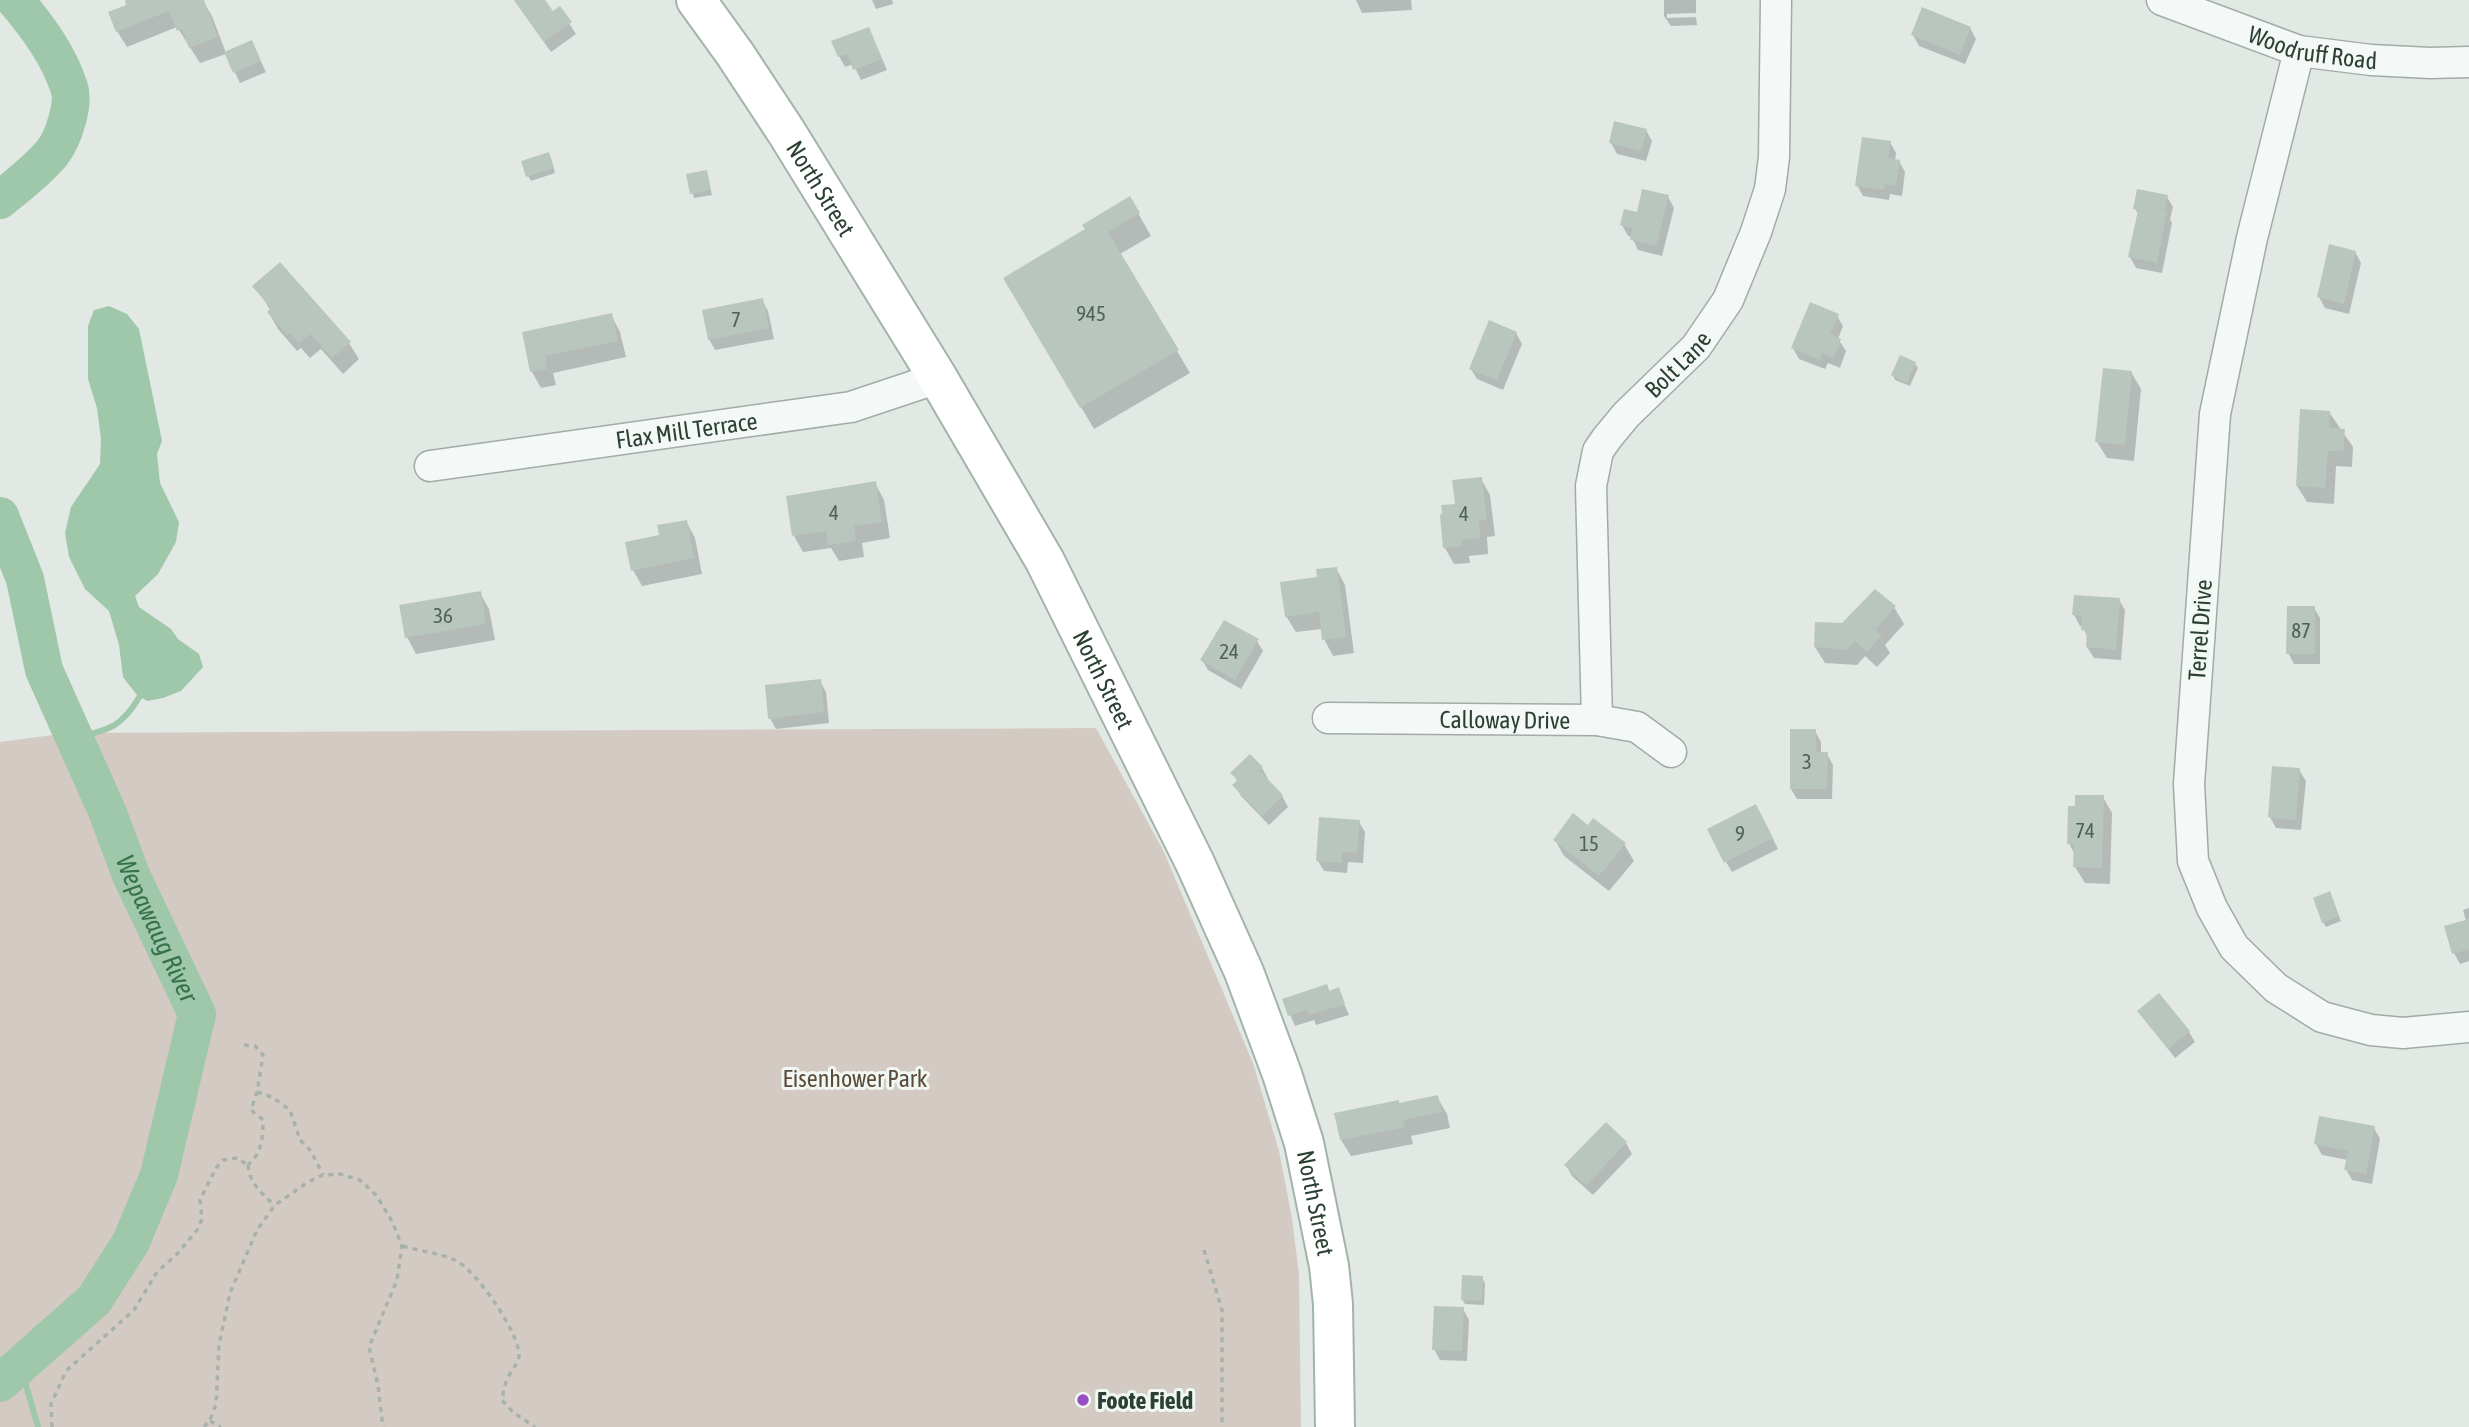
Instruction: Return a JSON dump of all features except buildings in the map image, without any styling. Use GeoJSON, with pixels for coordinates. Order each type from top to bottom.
{"type":"FeatureCollection","features":[{"type":"Feature","properties":{"kind":"main road","name":"North Street"},"geometry":{"type":"LineString","coordinates":[[696,0],[787,133],[938,378],[1045,561],[1177,825],[1244,972],[1304,1143],[1323,1228],[1333,1304],[1335,1427]]}},
{"type":"Feature","properties":{"kind":"street","name":"Bolt Lane"},"geometry":{"type":"LineString","coordinates":[[1597,720],[1591,486],[1598,451],[1626,415],[1696,347],[1728,300],[1756,232],[1770,189],[1774,157],[1776,0]]}},
{"type":"Feature","properties":{"kind":"street","name":"Woodruff Road"},"geometry":{"type":"LineString","coordinates":[[2162,0],[2299,51],[2371,60],[2469,62]]}},
{"type":"Feature","properties":{"kind":"street","name":"Terrel Drive"},"geometry":{"type":"LineString","coordinates":[[2299,51],[2252,238],[2215,414],[2189,784],[2193,861],[2212,908],[2234,947],[2276,988],[2322,1017],[2347,1025],[2382,1031],[2414,1032],[2469,1027]]}},
{"type":"Feature","properties":{"kind":"street","name":"Flax Mill Terrace"},"geometry":{"type":"LineString","coordinates":[[430,466],[851,407],[938,378]]}},
{"type":"Feature","properties":{"kind":"street","name":"Calloway Drive"},"geometry":{"type":"LineString","coordinates":[[1328,719],[1597,720],[1637,727],[1671,752]]}},
{"type":"Feature","properties":{"kind":"path"},"geometry":{"type":"LineString","coordinates":[[244,1045],[256,1046],[263,1055],[251,1110],[263,1120],[262,1140],[256,1158],[248,1164]]}},
{"type":"Feature","properties":{"kind":"path"},"geometry":{"type":"LineString","coordinates":[[257,1092],[272,1097],[290,1110],[300,1140],[311,1151],[323,1175]]}},
{"type":"Feature","properties":{"kind":"path"},"geometry":{"type":"LineString","coordinates":[[52,1427],[51,1404],[66,1371],[134,1310],[157,1272],[197,1230],[202,1219],[200,1200],[216,1168],[223,1160],[237,1158],[248,1164]]}},
{"type":"Feature","properties":{"kind":"path"},"geometry":{"type":"LineString","coordinates":[[248,1164],[249,1177],[257,1189],[275,1205]]}},
{"type":"Feature","properties":{"kind":"path"},"geometry":{"type":"LineString","coordinates":[[204,1427],[216,1404],[219,1345],[230,1293],[257,1230],[275,1205],[323,1175],[340,1174],[360,1180],[376,1195],[392,1221],[402,1246],[397,1280],[369,1347],[378,1385],[383,1427]]}},
{"type":"Feature","properties":{"kind":"path"},"geometry":{"type":"LineString","coordinates":[[402,1246],[454,1260],[470,1270],[490,1295],[518,1346],[519,1358],[506,1380],[502,1401],[535,1427]]}},
{"type":"Feature","properties":{"kind":"path"},"geometry":{"type":"LineString","coordinates":[[1204,1250],[1222,1310],[1222,1427]]}},
{"type":"Feature","properties":{"kind":"path"},"geometry":{"type":"LineString","coordinates":[[210,1420],[220,1427]]}},
{"type":"Feature","properties":{"kind":"green space","name":"Eisenhower Park"},"geometry":{"type":"Polygon","coordinates":[[[1096,728],[1164,852],[1253,1063],[1279,1151],[1299,1274],[1301,1427],[0,1427],[0,742],[67,733],[1096,728]]]}},
{"type":"Feature","properties":{"kind":"shaded area"},"geometry":{"type":"Polygon","coordinates":[[[109,306],[127,314],[139,329],[162,441],[157,454],[160,483],[179,522],[176,542],[158,574],[135,596],[139,607],[171,629],[178,639],[199,654],[203,667],[181,691],[147,701],[136,694],[123,677],[119,645],[109,611],[85,589],[69,557],[65,533],[71,507],[100,464],[101,439],[97,408],[88,379],[88,326],[94,310],[109,306]]]}},
{"type":"Feature","properties":{"kind":"waterway","name":"Wepawaug River"},"geometry":{"type":"LineString","coordinates":[[0,200],[52,153],[64,130],[70,103],[69,87],[59,63],[39,30],[15,0]]}},
{"type":"Feature","properties":{"kind":"waterway","name":"Wepawaug River"},"geometry":{"type":"LineString","coordinates":[[0,516],[25,579],[44,670],[107,811],[131,875],[197,1014],[159,1175],[131,1242],[94,1300],[0,1383]]}},
{"type":"Feature","properties":{"kind":"waterway"},"geometry":{"type":"LineString","coordinates":[[75,737],[113,726],[127,715],[140,696]]}},
{"type":"Feature","properties":{"kind":"waterway"},"geometry":{"type":"LineString","coordinates":[[20,1364],[38,1427]]}},
{"type":"Feature","properties":{"kind":"place","name":"Foote Field"},"geometry":{"type":"Point","coordinates":[1083,1400]}}]}
